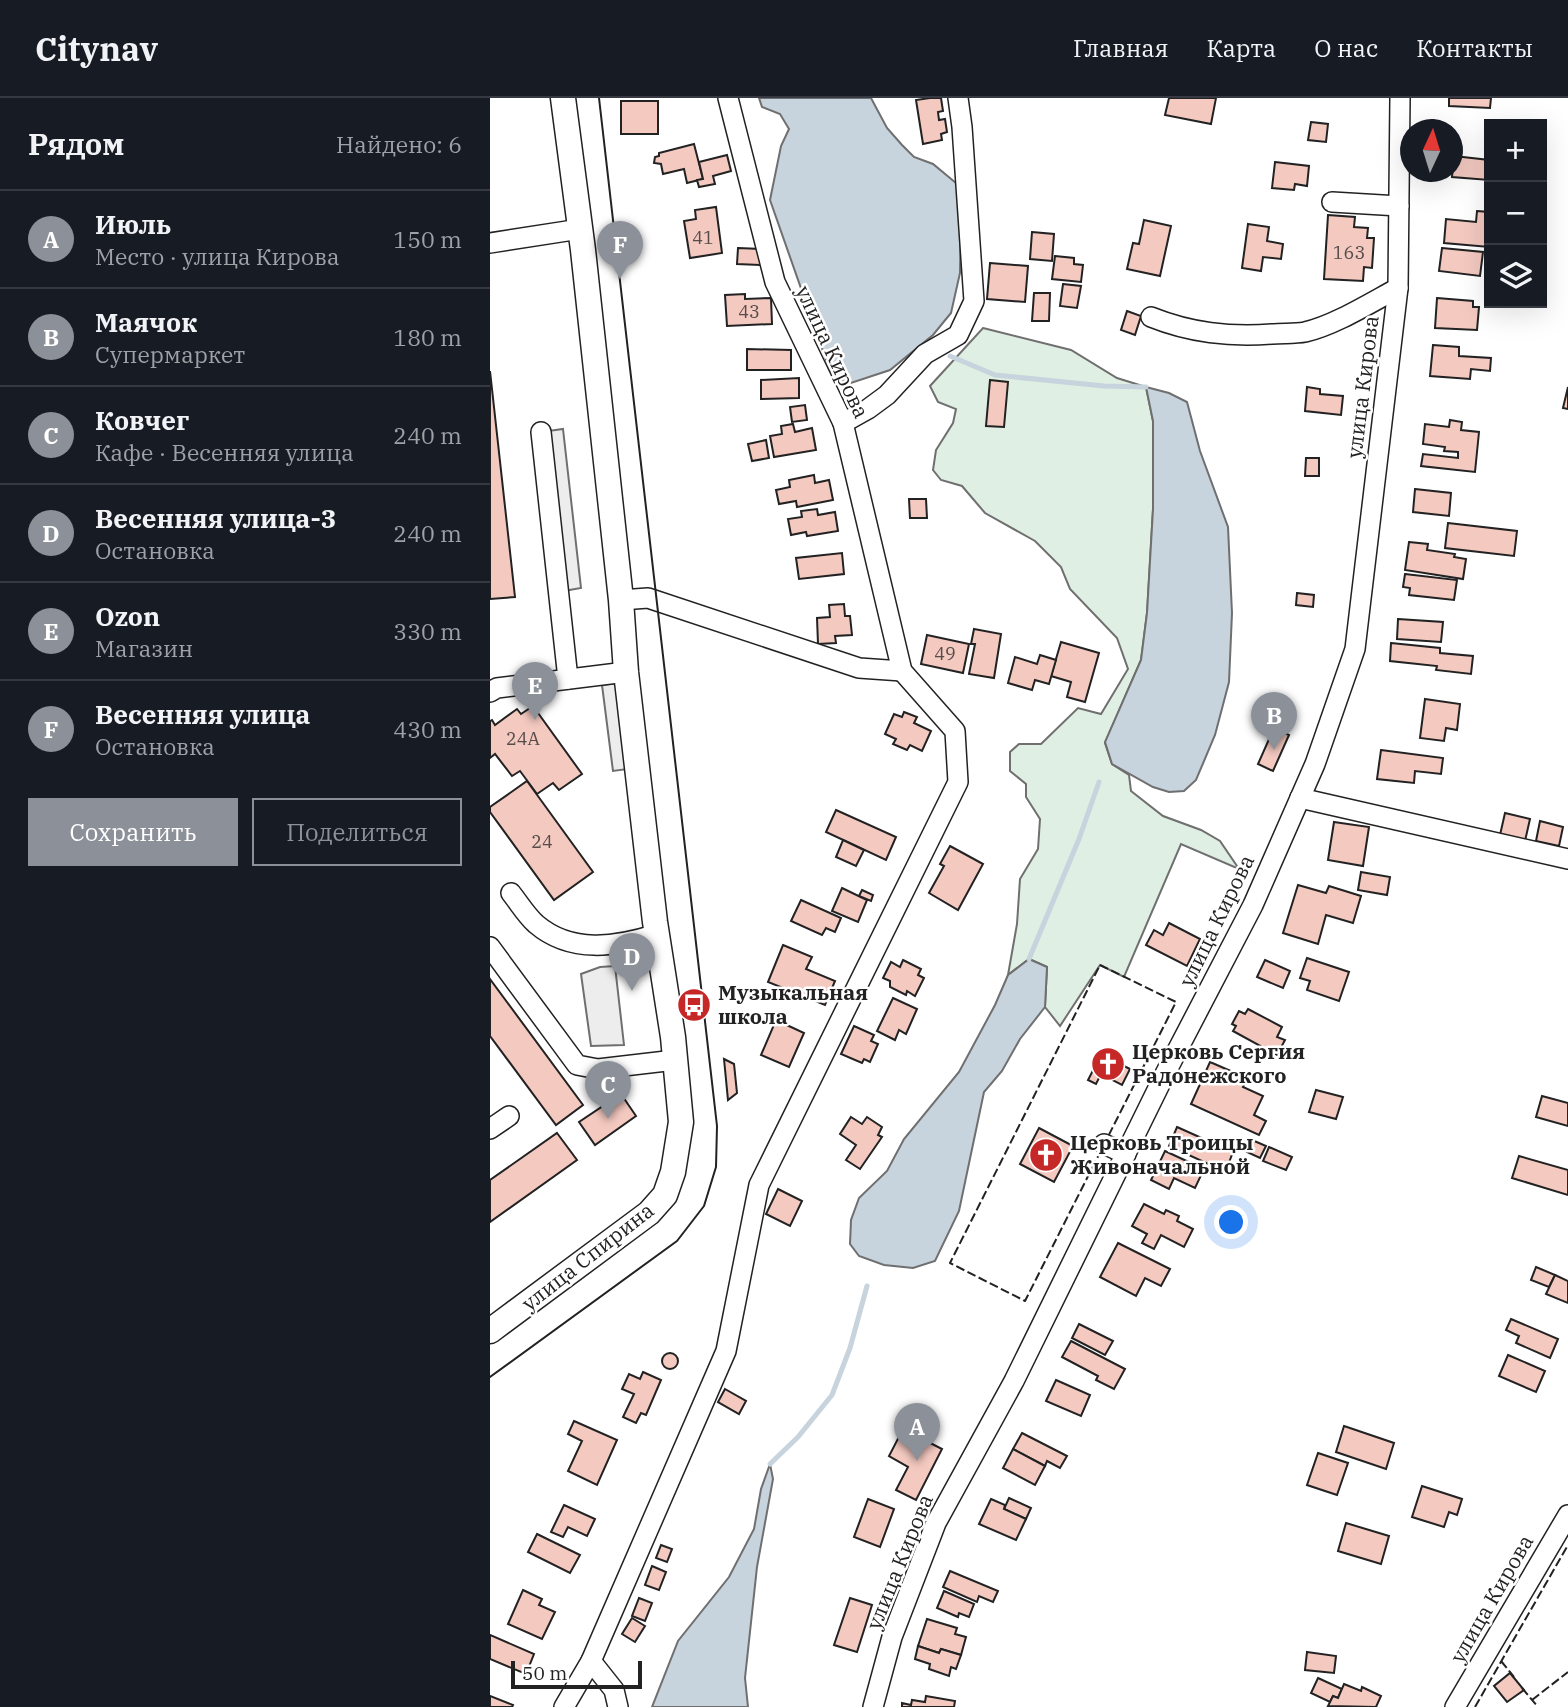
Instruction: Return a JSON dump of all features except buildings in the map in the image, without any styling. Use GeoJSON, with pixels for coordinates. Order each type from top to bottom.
{"type":"FeatureCollection","features":[{"type":"Feature","properties":{"kind":"main road","name":"улица Спирина"},"geometry":{"type":"LineString","coordinates":[[490,1331],[649,1213],[665,1195],[673,1172],[681,1122],[626,672],[621,600],[563,98]]}},
{"type":"Feature","properties":{"kind":"street","name":"улица Кирова"},"geometry":{"type":"LineString","coordinates":[[564,1707],[591,1661],[726,1351],[759,1185],[958,782],[955,731],[902,671],[843,423],[775,282],[728,98]]}},
{"type":"Feature","properties":{"kind":"street"},"geometry":{"type":"LineString","coordinates":[[843,423],[887,396],[925,354],[958,335],[974,301],[958,98]]}},
{"type":"Feature","properties":{"kind":"street","name":"улица Кирова"},"geometry":{"type":"LineString","coordinates":[[873,1707],[892,1637],[936,1523],[1014,1381],[1126,1154],[1254,905],[1315,764],[1355,649],[1398,288],[1400,98]]}},
{"type":"Feature","properties":{"kind":"street"},"geometry":{"type":"LineString","coordinates":[[1332,202],[1399,206]]}},
{"type":"Feature","properties":{"kind":"street"},"geometry":{"type":"LineString","coordinates":[[490,243],[580,229]]}},
{"type":"Feature","properties":{"kind":"street"},"geometry":{"type":"LineString","coordinates":[[1151,317],[1178,328],[1206,334],[1247,336],[1305,332],[1357,311],[1398,288]]}},
{"type":"Feature","properties":{"kind":"street"},"geometry":{"type":"LineString","coordinates":[[541,432],[568,679]]}},
{"type":"Feature","properties":{"kind":"street"},"geometry":{"type":"LineString","coordinates":[[621,600],[648,598],[859,668],[902,671]]}},
{"type":"Feature","properties":{"kind":"street"},"geometry":{"type":"LineString","coordinates":[[490,692],[497,688],[626,672]]}},
{"type":"Feature","properties":{"kind":"street"},"geometry":{"type":"LineString","coordinates":[[1300,798],[1568,859]]}},
{"type":"Feature","properties":{"kind":"street"},"geometry":{"type":"LineString","coordinates":[[511,893],[536,923],[565,942],[591,946],[626,944],[657,934]]}},
{"type":"Feature","properties":{"kind":"street"},"geometry":{"type":"LineString","coordinates":[[490,947],[577,1065],[598,1069],[675,1060]]}},
{"type":"Feature","properties":{"kind":"street"},"geometry":{"type":"LineString","coordinates":[[490,1129],[509,1116]]}},
{"type":"Feature","properties":{"kind":"street"},"geometry":{"type":"LineString","coordinates":[[1104,1144],[1126,1154]]}},
{"type":"Feature","properties":{"kind":"street","name":"улица Кирова"},"geometry":{"type":"LineString","coordinates":[[1455,1707],[1568,1515]]}},
{"type":"Feature","properties":{"kind":"street"},"geometry":{"type":"LineString","coordinates":[[591,1661],[614,1690],[618,1707]]}},
{"type":"Feature","properties":{"kind":"green space"},"geometry":{"type":"Polygon","coordinates":[[[983,328],[1071,350],[1117,378],[1146,387],[1153,421],[1153,509],[1147,613],[1141,660],[1105,743],[1112,764],[1129,775],[1131,791],[1163,816],[1201,830],[1220,841],[1239,869],[1181,844],[1124,977],[1100,965],[1060,1026],[1045,1007],[1047,967],[1029,959],[1008,975],[1017,924],[1020,879],[1038,849],[1040,819],[1026,797],[1026,784],[1010,771],[1010,752],[1019,744],[1041,744],[1078,708],[1101,714],[1128,669],[1117,638],[1070,589],[1061,567],[1035,541],[985,513],[962,486],[941,480],[933,470],[936,450],[953,423],[956,409],[938,402],[930,386],[983,328]]]}},
{"type":"Feature","properties":{"kind":"shaded area"},"geometry":{"type":"Polygon","coordinates":[[[759,98],[871,98],[887,128],[914,157],[933,164],[956,183],[961,204],[960,273],[951,313],[933,335],[890,370],[848,384],[830,371],[770,200],[781,146],[789,129],[780,114],[762,107],[759,98]]]}},
{"type":"Feature","properties":{"kind":"shaded area"},"geometry":{"type":"Polygon","coordinates":[[[1146,387],[1169,393],[1187,402],[1200,451],[1228,527],[1232,613],[1229,682],[1215,735],[1196,780],[1184,791],[1169,792],[1153,787],[1112,764],[1105,742],[1141,660],[1147,613],[1153,509],[1153,421],[1146,387]]]}},
{"type":"Feature","properties":{"kind":"shaded area"},"geometry":{"type":"Polygon","coordinates":[[[563,429],[581,588],[558,592],[541,432],[563,429]]]}},
{"type":"Feature","properties":{"kind":"shaded area"},"geometry":{"type":"Polygon","coordinates":[[[618,683],[628,769],[613,771],[602,685],[618,683]]]}},
{"type":"Feature","properties":{"kind":"shaded area"},"geometry":{"type":"Polygon","coordinates":[[[1029,959],[1047,967],[1045,1007],[1020,1039],[1002,1071],[984,1092],[959,1211],[935,1261],[913,1268],[884,1265],[859,1256],[850,1244],[851,1220],[859,1198],[887,1171],[904,1139],[959,1072],[1008,975],[1029,959]]]}},
{"type":"Feature","properties":{"kind":"shaded area"},"geometry":{"type":"Polygon","coordinates":[[[615,966],[624,1045],[591,1046],[581,974],[600,967],[615,966]]]}},
{"type":"Feature","properties":{"kind":"shaded area"},"geometry":{"type":"Polygon","coordinates":[[[770,1464],[773,1479],[757,1567],[745,1678],[748,1707],[652,1707],[678,1641],[729,1577],[754,1529],[761,1489],[770,1464]]]}},
{"type":"Feature","properties":{"kind":"waterway"},"geometry":{"type":"LineString","coordinates":[[950,356],[995,375],[1104,386],[1146,387]]}},
{"type":"Feature","properties":{"kind":"waterway"},"geometry":{"type":"LineString","coordinates":[[1029,959],[1079,839],[1099,782]]}},
{"type":"Feature","properties":{"kind":"waterway"},"geometry":{"type":"LineString","coordinates":[[770,1464],[798,1437],[832,1395],[850,1348],[867,1286]]}},
{"type":"Feature","properties":{"kind":"tram line"},"geometry":{"type":"LineString","coordinates":[[490,1377],[677,1241],[704,1206],[716,1167],[717,1126],[599,98]]}},
{"type":"Feature","properties":{"kind":"fence"},"geometry":{"type":"LineString","coordinates":[[1100,965],[1176,1002],[1025,1301],[950,1263],[1100,965]]}},
{"type":"Feature","properties":{"kind":"fence"},"geometry":{"type":"LineString","coordinates":[[1475,1707],[1568,1545]]}},
{"type":"Feature","properties":{"kind":"fence"},"geometry":{"type":"LineString","coordinates":[[1501,1661],[1514,1677]]}},
{"type":"Feature","properties":{"kind":"fence"},"geometry":{"type":"LineString","coordinates":[[1532,1700],[1568,1672]]}},
{"type":"Feature","properties":{"kind":"fence"},"geometry":{"type":"LineString","coordinates":[[1522,1688],[1538,1707]]}},
{"type":"Feature","properties":{"kind":"place","name":"Весенняя улица"},"geometry":{"type":"Point","coordinates":[620,279]}},
{"type":"Feature","properties":{"kind":"place","name":"Ozon"},"geometry":{"type":"Point","coordinates":[535,720]}},
{"type":"Feature","properties":{"kind":"place","name":"Маячок"},"geometry":{"type":"Point","coordinates":[1274,750]}},
{"type":"Feature","properties":{"kind":"place","name":"Весенняя улица-3"},"geometry":{"type":"Point","coordinates":[632,991]}},
{"type":"Feature","properties":{"kind":"place","name":"Музыкальная школа"},"geometry":{"type":"Point","coordinates":[694,1005]}},
{"type":"Feature","properties":{"kind":"place","name":"Церковь Сергия Радонежского"},"geometry":{"type":"Point","coordinates":[1108,1064]}},
{"type":"Feature","properties":{"kind":"place","name":"Ковчег"},"geometry":{"type":"Point","coordinates":[608,1119]}},
{"type":"Feature","properties":{"kind":"place","name":"Церковь Троицы Живоначальной"},"geometry":{"type":"Point","coordinates":[1046,1155]}},
{"type":"Feature","properties":{"kind":"place","name":"Июль"},"geometry":{"type":"Point","coordinates":[917,1461]}}]}
